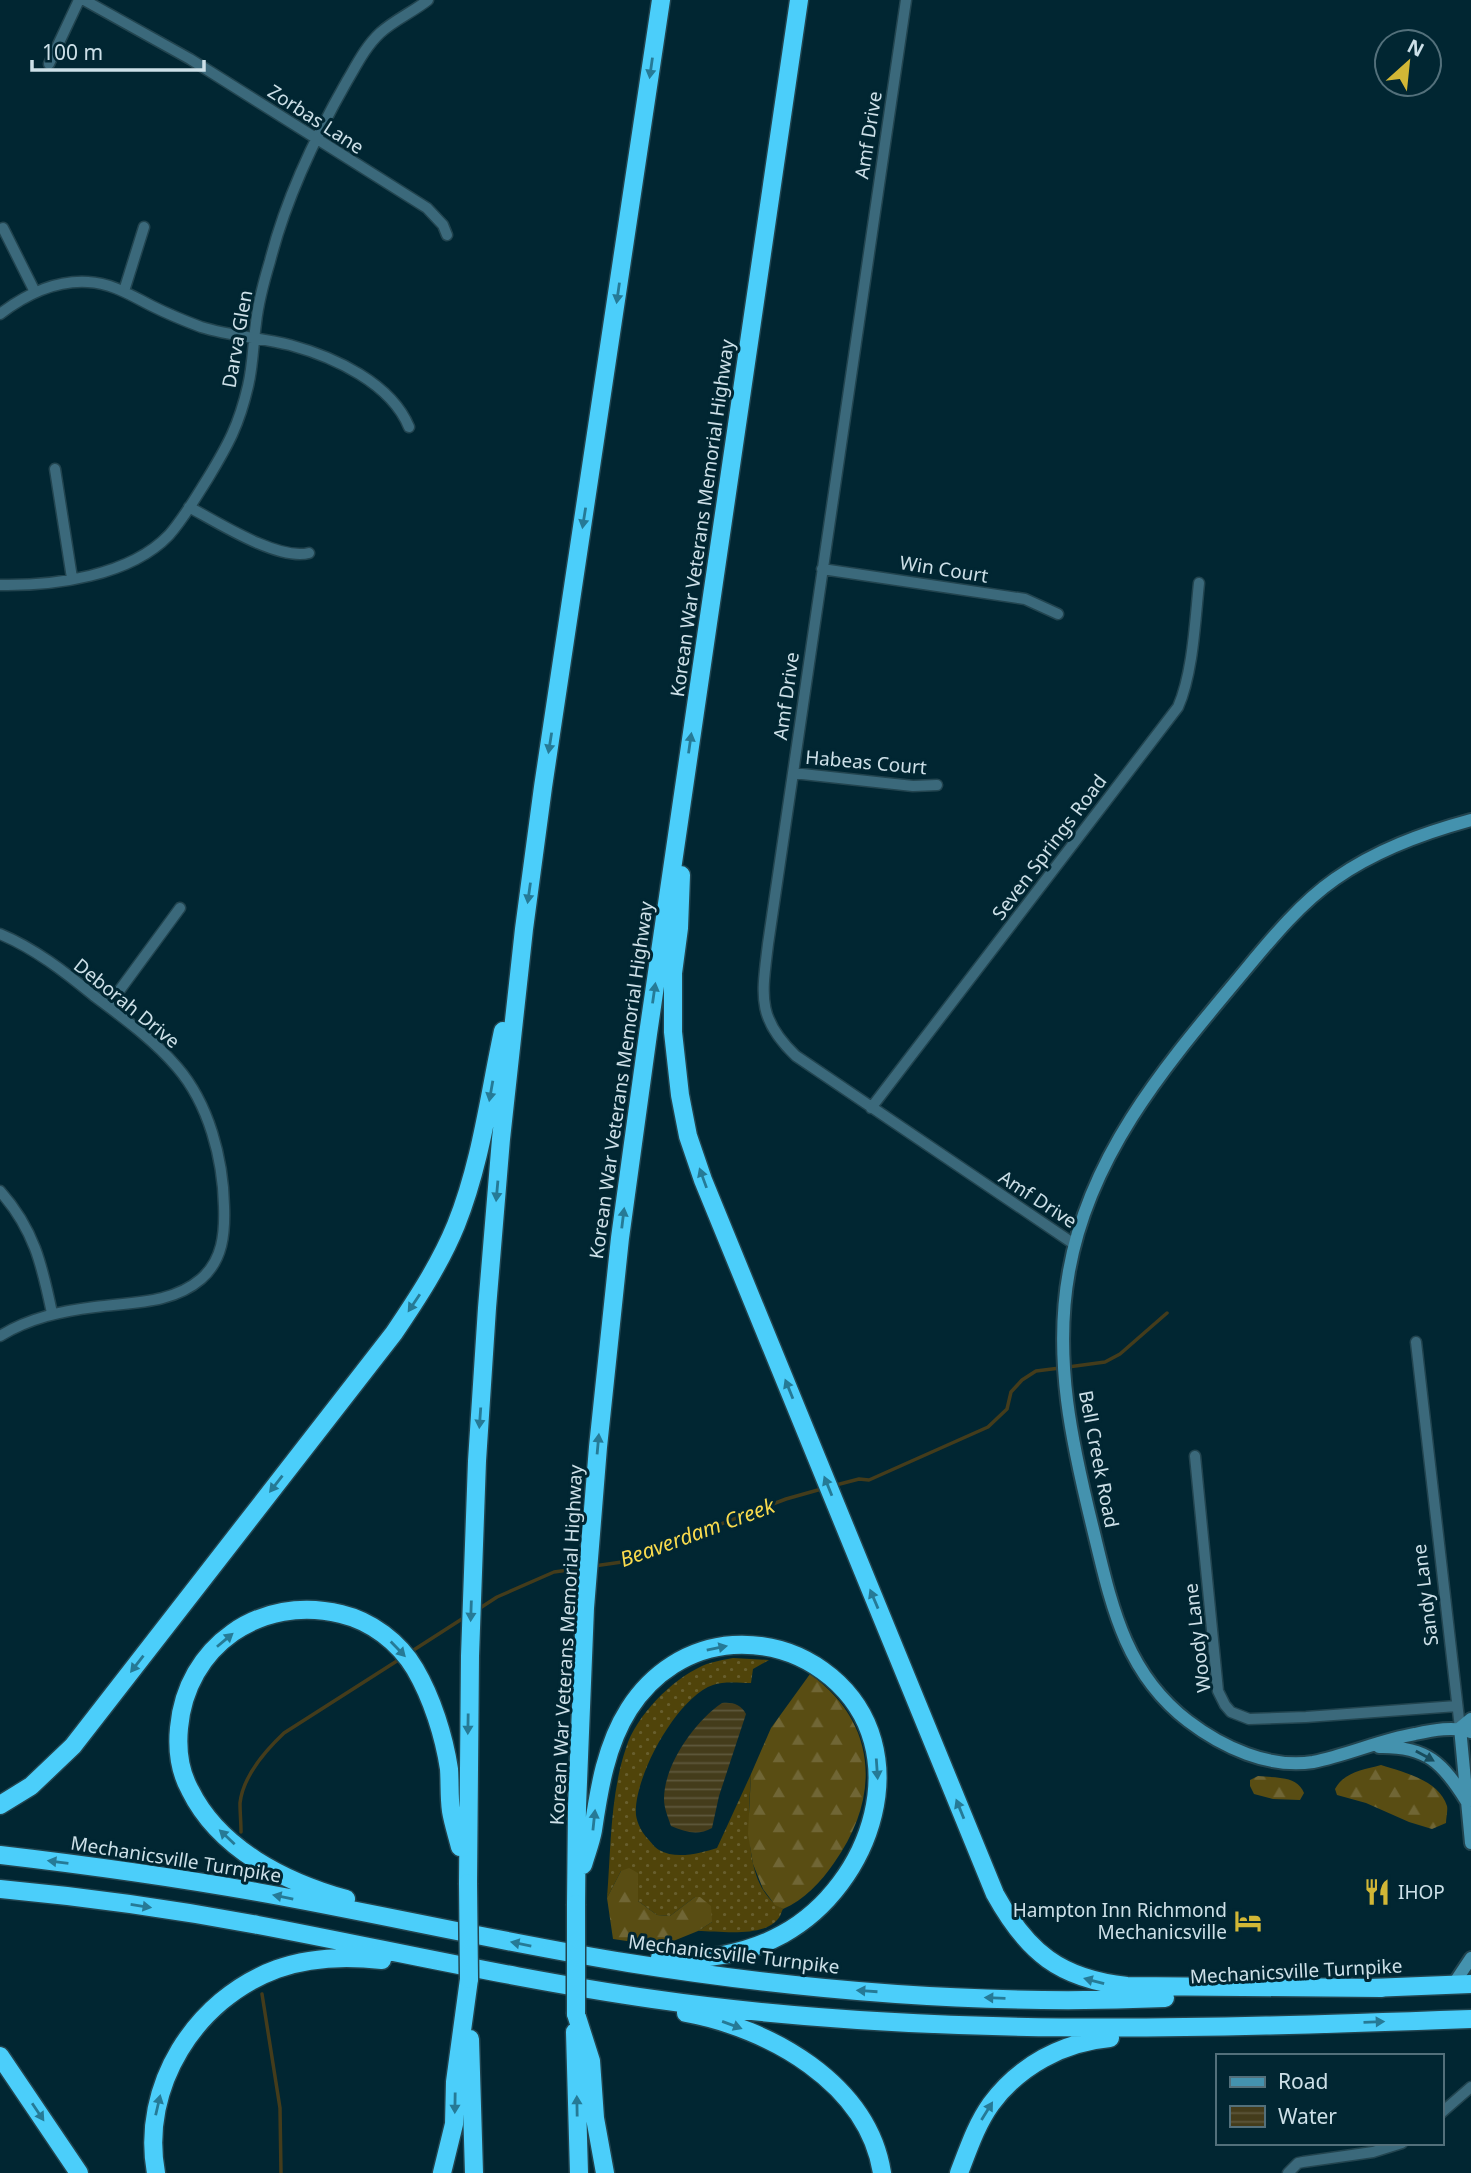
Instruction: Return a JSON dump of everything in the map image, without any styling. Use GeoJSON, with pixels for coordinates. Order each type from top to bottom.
{"type":"FeatureCollection","features":[{"type":"Feature","properties":{"kind":"highway"},"geometry":{"type":"LineString","coordinates":[[474,2173],[466,2036],[469,1979],[472,1566],[488,1295],[501,1139],[543,787],[661,0]]}},
{"type":"Feature","properties":{"kind":"highway","name":"Korean War Veterans Memorial Highway"},"geometry":{"type":"LineString","coordinates":[[580,2042],[576,2014],[577,1807],[585,1608],[592,1512],[622,1225],[799,0]]}},
{"type":"Feature","properties":{"kind":"highway"},"geometry":{"type":"LineString","coordinates":[[684,784],[679,928],[673,972],[672,1014],[680,1095],[688,1136],[703,1180],[841,1519],[995,1894],[1006,1914],[1036,1950],[1060,1967],[1102,1984],[1382,1988]]}},
{"type":"Feature","properties":{"kind":"highway"},"geometry":{"type":"LineString","coordinates":[[0,1805],[31,1786],[73,1746],[394,1333],[431,1277],[456,1225],[478,1158],[524,929]]}},
{"type":"Feature","properties":{"kind":"highway"},"geometry":{"type":"LineString","coordinates":[[468,1881],[451,1810],[449,1767],[444,1746],[422,1684],[410,1662],[395,1644],[365,1622],[347,1615],[326,1610],[292,1609],[256,1619],[223,1640],[198,1668],[184,1697],[180,1714],[179,1755],[188,1787],[221,1832],[259,1863],[324,1893],[494,1938]]}},
{"type":"Feature","properties":{"kind":"highway"},"geometry":{"type":"LineString","coordinates":[[548,1949],[664,1958],[708,1956],[738,1952],[764,1943],[802,1921],[819,1907],[850,1870],[870,1828],[878,1779],[873,1745],[862,1715],[849,1695],[824,1671],[807,1660],[778,1649],[748,1645],[728,1646],[693,1654],[676,1662],[649,1683],[620,1725],[601,1779],[593,1831],[577,1885]]}},
{"type":"Feature","properties":{"kind":"highway","name":"Mechanicsville Turnpike"},"geometry":{"type":"LineString","coordinates":[[0,1855],[201,1882],[548,1949],[747,1980],[857,1991],[1069,2000],[1471,1984]]}},
{"type":"Feature","properties":{"kind":"highway"},"geometry":{"type":"LineString","coordinates":[[0,1889],[87,1898],[195,1914],[494,1973],[654,1999],[787,2014],[1040,2028],[1141,2029],[1471,2019]]}},
{"type":"Feature","properties":{"kind":"highway"},"geometry":{"type":"LineString","coordinates":[[156,2173],[153,2148],[155,2121],[159,2098],[170,2069],[187,2039],[202,2020],[221,2001],[242,1986],[279,1968],[310,1961],[346,1958],[494,1973]]}},
{"type":"Feature","properties":{"kind":"highway"},"geometry":{"type":"LineString","coordinates":[[547,1982],[652,2008],[708,2017],[745,2030],[780,2047],[820,2073],[856,2109],[875,2144],[882,2173]]}},
{"type":"Feature","properties":{"kind":"highway"},"geometry":{"type":"LineString","coordinates":[[959,2173],[977,2129],[1002,2091],[1030,2066],[1061,2049],[1099,2039],[1306,2025]]}},
{"type":"Feature","properties":{"kind":"highway"},"geometry":{"type":"LineString","coordinates":[[443,2173],[454,2124],[455,2082],[466,2036]]}},
{"type":"Feature","properties":{"kind":"highway"},"geometry":{"type":"LineString","coordinates":[[579,2173],[580,2042]]}},
{"type":"Feature","properties":{"kind":"highway"},"geometry":{"type":"LineString","coordinates":[[580,2042],[591,2061],[595,2118],[605,2173]]}},
{"type":"Feature","properties":{"kind":"highway"},"geometry":{"type":"LineString","coordinates":[[0,2056],[79,2173]]}},
{"type":"Feature","properties":{"kind":"street"},"geometry":{"type":"LineString","coordinates":[[49,64],[79,0]]}},
{"type":"Feature","properties":{"kind":"street","name":"Zorbas Lane"},"geometry":{"type":"LineString","coordinates":[[84,0],[190,60],[427,208],[443,225],[447,235]]}},
{"type":"Feature","properties":{"kind":"street","name":"Darva Glen"},"geometry":{"type":"LineString","coordinates":[[0,585],[99,573],[140,557],[168,536],[232,439],[249,384],[261,297],[278,234],[316,139],[370,44],[381,32],[428,0]]}},
{"type":"Feature","properties":{"kind":"street","name":"Amf Drive"},"geometry":{"type":"LineString","coordinates":[[906,0],[762,992],[764,1006],[774,1031],[796,1056],[1074,1244]]}},
{"type":"Feature","properties":{"kind":"street"},"geometry":{"type":"LineString","coordinates":[[124,291],[144,227]]}},
{"type":"Feature","properties":{"kind":"street"},"geometry":{"type":"LineString","coordinates":[[3,228],[36,292]]}},
{"type":"Feature","properties":{"kind":"street"},"geometry":{"type":"LineString","coordinates":[[0,314],[13,303],[62,284],[89,282],[107,285],[204,328],[313,352],[344,366],[390,397],[409,427]]}},
{"type":"Feature","properties":{"kind":"street"},"geometry":{"type":"LineString","coordinates":[[55,469],[72,578]]}},
{"type":"Feature","properties":{"kind":"street"},"geometry":{"type":"LineString","coordinates":[[189,507],[249,539],[275,549],[296,555],[309,553]]}},
{"type":"Feature","properties":{"kind":"street","name":"Win Court"},"geometry":{"type":"LineString","coordinates":[[822,569],[1025,599],[1058,614]]}},
{"type":"Feature","properties":{"kind":"street","name":"Seven Springs Road"},"geometry":{"type":"LineString","coordinates":[[871,1108],[1178,707],[1183,697],[1193,640],[1199,583]]}},
{"type":"Feature","properties":{"kind":"street","name":"Habeas Court"},"geometry":{"type":"LineString","coordinates":[[793,773],[913,786],[937,785]]}},
{"type":"Feature","properties":{"kind":"street","name":"Bell Creek Road"},"geometry":{"type":"LineString","coordinates":[[1465,1730],[1392,1738],[1311,1762],[1294,1763],[1264,1759],[1231,1747],[1189,1722],[1158,1693],[1141,1672],[1117,1623],[1078,1472],[1069,1423],[1062,1326],[1074,1244],[1095,1183],[1129,1119],[1217,1004],[1309,899],[1334,880],[1379,853],[1413,838],[1471,820]]}},
{"type":"Feature","properties":{"kind":"street"},"geometry":{"type":"LineString","coordinates":[[108,1006],[180,908]]}},
{"type":"Feature","properties":{"kind":"street","name":"Deborah Drive"},"geometry":{"type":"LineString","coordinates":[[0,934],[35,952],[108,1006],[160,1049],[178,1068],[201,1105],[216,1147],[224,1217],[223,1240],[212,1268],[194,1284],[174,1295],[52,1314],[32,1320],[0,1336]]}},
{"type":"Feature","properties":{"kind":"street"},"geometry":{"type":"LineString","coordinates":[[0,1191],[24,1223],[36,1246],[52,1314]]}},
{"type":"Feature","properties":{"kind":"street","name":"Sandy Lane"},"geometry":{"type":"LineString","coordinates":[[1416,1342],[1457,1706],[1465,1730],[1471,1843]]}},
{"type":"Feature","properties":{"kind":"street","name":"Woody Lane"},"geometry":{"type":"LineString","coordinates":[[1195,1456],[1218,1691],[1224,1705],[1231,1712],[1249,1719],[1457,1706]]}},
{"type":"Feature","properties":{"kind":"street"},"geometry":{"type":"LineString","coordinates":[[1465,1730],[1471,1719]]}},
{"type":"Feature","properties":{"kind":"street"},"geometry":{"type":"LineString","coordinates":[[1364,1748],[1400,1746],[1424,1754],[1444,1768],[1467,1802]]}},
{"type":"Feature","properties":{"kind":"street"},"geometry":{"type":"LineString","coordinates":[[1453,1985],[1471,1958]]}},
{"type":"Feature","properties":{"kind":"street"},"geometry":{"type":"LineString","coordinates":[[1443,2111],[1471,2087]]}},
{"type":"Feature","properties":{"kind":"street"},"geometry":{"type":"LineString","coordinates":[[1288,2173],[1303,2162],[1373,2152],[1396,2145]]}},
{"type":"Feature","properties":{"kind":"shaded area"},"geometry":{"type":"Polygon","coordinates":[[[733,1658],[769,1660],[753,1669],[751,1683],[713,1685],[685,1705],[660,1741],[650,1761],[637,1799],[636,1815],[646,1837],[656,1848],[666,1853],[688,1855],[717,1848],[751,1774],[749,1828],[754,1867],[769,1898],[783,1909],[778,1919],[762,1929],[741,1932],[698,1931],[712,1922],[695,1897],[670,1916],[657,1915],[638,1901],[638,1873],[621,1871],[607,1898],[614,1803],[626,1748],[646,1712],[678,1680],[690,1672],[709,1663],[733,1658]]]}},
{"type":"Feature","properties":{"kind":"green space"},"geometry":{"type":"Polygon","coordinates":[[[810,1674],[832,1693],[849,1715],[860,1738],[865,1762],[865,1787],[860,1813],[834,1863],[812,1890],[783,1909],[775,1905],[763,1889],[753,1864],[748,1834],[751,1774],[771,1728],[810,1674]]]}},
{"type":"Feature","properties":{"kind":"green space"},"geometry":{"type":"Polygon","coordinates":[[[1381,1765],[1419,1778],[1436,1790],[1447,1806],[1446,1823],[1432,1829],[1366,1803],[1337,1795],[1335,1789],[1343,1779],[1355,1772],[1381,1765]]]}},
{"type":"Feature","properties":{"kind":"green space"},"geometry":{"type":"Polygon","coordinates":[[[1258,1776],[1291,1780],[1301,1787],[1304,1793],[1300,1800],[1273,1799],[1254,1794],[1250,1780],[1258,1776]]]}},
{"type":"Feature","properties":{"kind":"green space"},"geometry":{"type":"Polygon","coordinates":[[[629,1868],[638,1873],[638,1901],[657,1915],[670,1916],[695,1897],[700,1897],[711,1906],[712,1922],[698,1931],[661,1946],[613,1939],[607,1898],[621,1871],[629,1868]]]}},
{"type":"Feature","properties":{"kind":"water"},"geometry":{"type":"Polygon","coordinates":[[[722,1703],[736,1704],[746,1714],[719,1796],[712,1828],[697,1832],[681,1830],[671,1826],[665,1806],[665,1786],[669,1772],[691,1733],[722,1703]]]}},
{"type":"Feature","properties":{"kind":"waterway","name":"Beaverdam Creek"},"geometry":{"type":"LineString","coordinates":[[1068,1367],[1105,1362],[1120,1354],[1167,1313]]}},
{"type":"Feature","properties":{"kind":"waterway","name":"Beaverdam Creek"},"geometry":{"type":"LineString","coordinates":[[836,1485],[859,1479],[869,1480],[988,1427],[1007,1409],[1011,1392],[1022,1380],[1036,1371],[1060,1368]]}},
{"type":"Feature","properties":{"kind":"waterway","name":"Beaverdam Creek"},"geometry":{"type":"LineString","coordinates":[[594,1566],[622,1562],[786,1499],[825,1488]]}},
{"type":"Feature","properties":{"kind":"waterway","name":"Beaverdam Creek"},"geometry":{"type":"LineString","coordinates":[[477,1610],[497,1597],[554,1572],[583,1568]]}},
{"type":"Feature","properties":{"kind":"waterway","name":"Beaverdam Creek"},"geometry":{"type":"LineString","coordinates":[[409,1653],[465,1617]]}},
{"type":"Feature","properties":{"kind":"waterway","name":"Beaverdam Creek"},"geometry":{"type":"LineString","coordinates":[[241,1832],[240,1803],[245,1783],[270,1748],[284,1733],[400,1659]]}},
{"type":"Feature","properties":{"kind":"waterway","name":"Beaverdam Creek"},"geometry":{"type":"LineString","coordinates":[[262,1994],[280,2108],[281,2173]]}},
{"type":"Feature","properties":{"kind":"place","name":"IHOP"},"geometry":{"type":"Point","coordinates":[1377,1892]}},
{"type":"Feature","properties":{"kind":"place","name":"Hampton Inn Richmond Mechanicsville"},"geometry":{"type":"Point","coordinates":[1248,1921]}}]}
